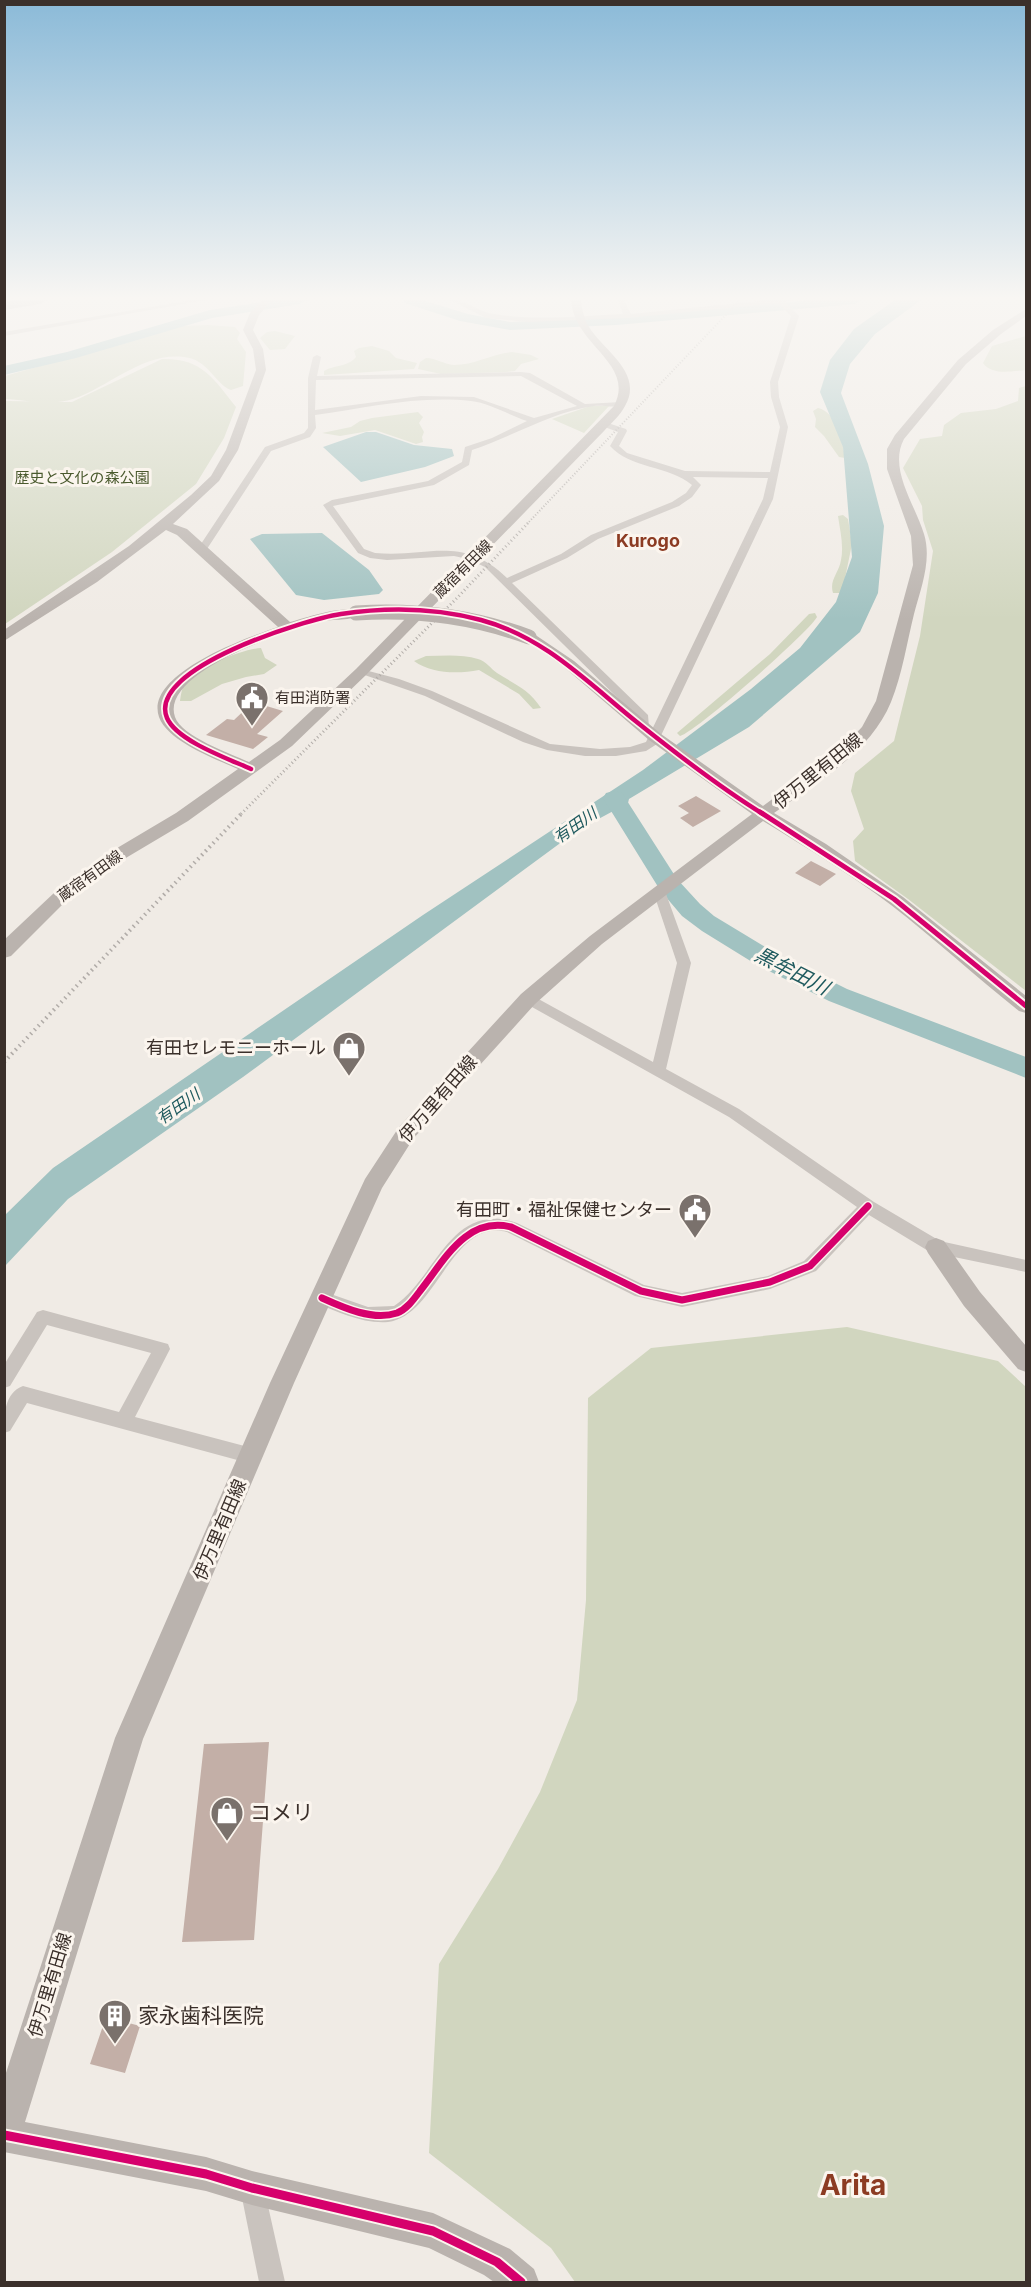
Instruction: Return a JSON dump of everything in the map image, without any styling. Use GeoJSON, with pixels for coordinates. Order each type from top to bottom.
{"type":"FeatureCollection","features":[{"type":"Feature","properties":{"kind":"main road"},"geometry":{"type":"LineString","coordinates":[[4,637],[89,584],[164,525],[218,475],[231,452],[248,407]]}},
{"type":"Feature","properties":{"kind":"main road","name":"蔵宿有田線"},"geometry":{"type":"LineString","coordinates":[[4,952],[61,896],[108,861],[182,817],[286,743],[361,672],[476,556],[605,424],[619,407]]}},
{"type":"Feature","properties":{"kind":"main road","name":"伊万里有田線"},"geometry":{"type":"LineString","coordinates":[[4,2135],[129,1738],[373,1185],[406,1133],[528,999],[596,940],[850,749],[869,729],[884,701],[920,565],[918,536],[892,469],[893,449],[899,438],[925,407]]}},
{"type":"Feature","properties":{"kind":"main road"},"geometry":{"type":"LineString","coordinates":[[164,525],[182,532],[288,628]]}},
{"type":"Feature","properties":{"kind":"main road"},"geometry":{"type":"LineString","coordinates":[[251,769],[175,729],[165,715],[165,703],[176,682],[192,671],[288,628],[322,618],[406,610],[461,615],[482,620],[529,637],[569,664],[649,732],[702,771],[763,814],[820,848],[897,901],[1026,1006]]}},
{"type":"Feature","properties":{"kind":"main road"},"geometry":{"type":"LineString","coordinates":[[936,1247],[972,1299],[1026,1362]]}},
{"type":"Feature","properties":{"kind":"main road"},"geometry":{"type":"LineString","coordinates":[[4,2135],[206,2174],[252,2188],[434,2231],[497,2262],[521,2283]]}},
{"type":"Feature","properties":{"kind":"street"},"geometry":{"type":"LineString","coordinates":[[202,550],[268,449],[310,432],[311,407]]}},
{"type":"Feature","properties":{"kind":"street"},"geometry":{"type":"LineString","coordinates":[[311,413],[339,407]]}},
{"type":"Feature","properties":{"kind":"street"},"geometry":{"type":"LineString","coordinates":[[495,407],[534,421]]}},
{"type":"Feature","properties":{"kind":"street"},"geometry":{"type":"LineString","coordinates":[[581,407],[534,421],[495,440],[468,449],[466,463],[431,483],[328,505],[332,514],[366,555],[385,556],[433,551],[476,556],[507,581],[644,717],[649,732]]}},
{"type":"Feature","properties":{"kind":"street"},"geometry":{"type":"LineString","coordinates":[[361,672],[379,676],[458,707],[546,747],[615,752],[645,748],[649,732],[768,499],[784,427],[778,407]]}},
{"type":"Feature","properties":{"kind":"street"},"geometry":{"type":"LineString","coordinates":[[605,424],[623,431],[614,446],[624,456],[684,474],[774,475]]}},
{"type":"Feature","properties":{"kind":"street"},"geometry":{"type":"LineString","coordinates":[[507,581],[564,556],[594,535],[676,503],[695,490],[697,485],[684,474]]}},
{"type":"Feature","properties":{"kind":"street"},"geometry":{"type":"LineString","coordinates":[[658,1071],[684,963],[659,891]]}},
{"type":"Feature","properties":{"kind":"street"},"geometry":{"type":"LineString","coordinates":[[528,999],[734,1113],[868,1206],[936,1247],[1026,1266]]}},
{"type":"Feature","properties":{"kind":"street"},"geometry":{"type":"LineString","coordinates":[[322,1298],[346,1309],[374,1315],[400,1312],[415,1298],[436,1267],[472,1232],[494,1224],[511,1227],[641,1291],[682,1300],[720,1294],[770,1282],[810,1266],[868,1206]]}},
{"type":"Feature","properties":{"kind":"street"},"geometry":{"type":"LineString","coordinates":[[4,1381],[43,1317],[162,1349],[124,1421]]}},
{"type":"Feature","properties":{"kind":"street"},"geometry":{"type":"LineString","coordinates":[[4,1388],[252,1456]]}},
{"type":"Feature","properties":{"kind":"street"},"geometry":{"type":"LineString","coordinates":[[4,1425],[23,1394]]}},
{"type":"Feature","properties":{"kind":"street"},"geometry":{"type":"LineString","coordinates":[[252,2188],[272,2283]]}},
{"type":"Feature","properties":{"kind":"green space","name":"歴史と文化の森公園"},"geometry":{"type":"Polygon","coordinates":[[[5,407],[236,407],[224,438],[196,484],[112,552],[5,624],[5,407]]]}},
{"type":"Feature","properties":{"kind":"green space"},"geometry":{"type":"Polygon","coordinates":[[[588,407],[608,407],[584,433],[552,419],[588,407]]]}},
{"type":"Feature","properties":{"kind":"green space"},"geometry":{"type":"Polygon","coordinates":[[[1026,407],[1026,991],[908,899],[855,861],[853,841],[864,829],[851,791],[855,773],[894,741],[920,636],[933,551],[923,520],[922,506],[903,468],[920,439],[942,436],[944,425],[961,413],[1026,407]]]}},
{"type":"Feature","properties":{"kind":"green space"},"geometry":{"type":"Polygon","coordinates":[[[818,408],[830,415],[838,428],[845,458],[839,457],[815,427],[816,419],[813,411],[818,408]]]}},
{"type":"Feature","properties":{"kind":"green space"},"geometry":{"type":"Polygon","coordinates":[[[418,412],[423,417],[419,423],[424,432],[423,442],[416,444],[375,430],[340,436],[322,433],[351,427],[360,421],[372,418],[418,412]]]}},
{"type":"Feature","properties":{"kind":"green space"},"geometry":{"type":"Polygon","coordinates":[[[843,515],[848,519],[852,544],[842,593],[833,593],[832,584],[842,555],[838,516],[843,515]]]}},
{"type":"Feature","properties":{"kind":"green space"},"geometry":{"type":"Polygon","coordinates":[[[815,613],[817,617],[810,626],[752,681],[690,731],[680,736],[677,733],[770,654],[809,614],[815,613]]]}},
{"type":"Feature","properties":{"kind":"green space"},"geometry":{"type":"Polygon","coordinates":[[[261,648],[265,658],[277,665],[264,674],[222,684],[191,701],[180,701],[185,684],[200,670],[232,655],[261,648]]]}},
{"type":"Feature","properties":{"kind":"green space"},"geometry":{"type":"Polygon","coordinates":[[[426,656],[459,656],[481,660],[526,691],[541,708],[533,709],[519,694],[479,670],[437,671],[414,661],[426,656]]]}},
{"type":"Feature","properties":{"kind":"green space"},"geometry":{"type":"Polygon","coordinates":[[[847,1327],[998,1361],[1026,1387],[1026,2282],[575,2282],[551,2248],[429,2153],[439,1964],[498,1869],[540,1792],[577,1700],[586,1600],[588,1398],[651,1348],[847,1327]]]}},
{"type":"Feature","properties":{"kind":"water","name":"有田川"},"geometry":{"type":"Polygon","coordinates":[[[826,407],[846,407],[868,464],[884,526],[878,593],[860,632],[749,727],[629,799],[627,807],[617,809],[578,830],[243,1077],[68,1199],[5,1266],[5,1215],[53,1168],[423,915],[643,770],[751,689],[800,648],[836,602],[852,557],[843,447],[826,407]]]}},
{"type":"Feature","properties":{"kind":"water"},"geometry":{"type":"Polygon","coordinates":[[[366,432],[376,432],[414,445],[452,449],[454,456],[425,467],[361,482],[323,447],[366,432]]]}},
{"type":"Feature","properties":{"kind":"water"},"geometry":{"type":"Polygon","coordinates":[[[322,533],[369,570],[383,590],[379,594],[324,600],[296,595],[250,539],[262,534],[322,533]]]}},
{"type":"Feature","properties":{"kind":"building"},"geometry":{"type":"Polygon","coordinates":[[[253,702],[283,711],[257,734],[268,737],[253,749],[206,735],[227,719],[234,720],[253,702]]]}},
{"type":"Feature","properties":{"kind":"building"},"geometry":{"type":"Polygon","coordinates":[[[696,796],[721,811],[693,827],[680,818],[689,813],[678,806],[696,796]]]}},
{"type":"Feature","properties":{"kind":"building"},"geometry":{"type":"Polygon","coordinates":[[[811,861],[836,874],[820,886],[795,873],[811,861]]]}},
{"type":"Feature","properties":{"kind":"building","name":"コメリ"},"geometry":{"type":"Polygon","coordinates":[[[269,1742],[254,1940],[182,1942],[204,1744],[269,1742]]]}},
{"type":"Feature","properties":{"kind":"building","name":"家永歯科医院"},"geometry":{"type":"Polygon","coordinates":[[[106,2017],[140,2026],[125,2073],[90,2064],[106,2017]]]}},
{"type":"Feature","properties":{"kind":"waterway","name":"黒牟田川"},"geometry":{"type":"LineString","coordinates":[[614,798],[669,884],[700,918],[766,959],[838,995],[1026,1068]]}},
{"type":"Feature","properties":{"kind":"railway"},"geometry":{"type":"LineString","coordinates":[[527,524],[639,407]]}},
{"type":"Feature","properties":{"kind":"railway"},"geometry":{"type":"LineString","coordinates":[[243,812],[458,597],[528,523]]}},
{"type":"Feature","properties":{"kind":"railway"},"geometry":{"type":"LineString","coordinates":[[4,1062],[243,812]]}},
{"type":"Feature","properties":{"kind":"cycle path"},"geometry":{"type":"LineString","coordinates":[[251,769],[191,740],[171,724],[166,716],[167,698],[181,681],[204,664],[266,636],[297,625],[341,614],[412,610],[447,613],[482,620],[509,629],[556,655],[637,722],[724,788],[911,911],[1026,1006]]}},
{"type":"Feature","properties":{"kind":"cycle path"},"geometry":{"type":"LineString","coordinates":[[322,1298],[368,1314],[397,1313],[412,1302],[453,1248],[472,1232],[495,1224],[511,1227],[641,1291],[682,1300],[720,1294],[770,1282],[810,1266],[868,1206]]}},
{"type":"Feature","properties":{"kind":"cycle path"},"geometry":{"type":"LineString","coordinates":[[4,2135],[206,2174],[252,2188],[433,2231],[497,2262],[521,2282]]}},
{"type":"Feature","properties":{"kind":"place","name":"有田消防署"},"geometry":{"type":"Point","coordinates":[252,727]}},
{"type":"Feature","properties":{"kind":"place","name":"有田セレモニーホール"},"geometry":{"type":"Point","coordinates":[349,1077]}},
{"type":"Feature","properties":{"kind":"place","name":"有田町・福祉保健センター"},"geometry":{"type":"Point","coordinates":[695,1239]}},
{"type":"Feature","properties":{"kind":"place","name":"コメリ"},"geometry":{"type":"Point","coordinates":[227,1842]}},
{"type":"Feature","properties":{"kind":"place","name":"家永歯科医院"},"geometry":{"type":"Point","coordinates":[115,2045]}},
{"type":"Feature","properties":{"kind":"district","name":"Kurogo"},"geometry":{"type":"Point","coordinates":[648,541]}},
{"type":"Feature","properties":{"kind":"district","name":"Arita"},"geometry":{"type":"Point","coordinates":[853,2185]}}]}
